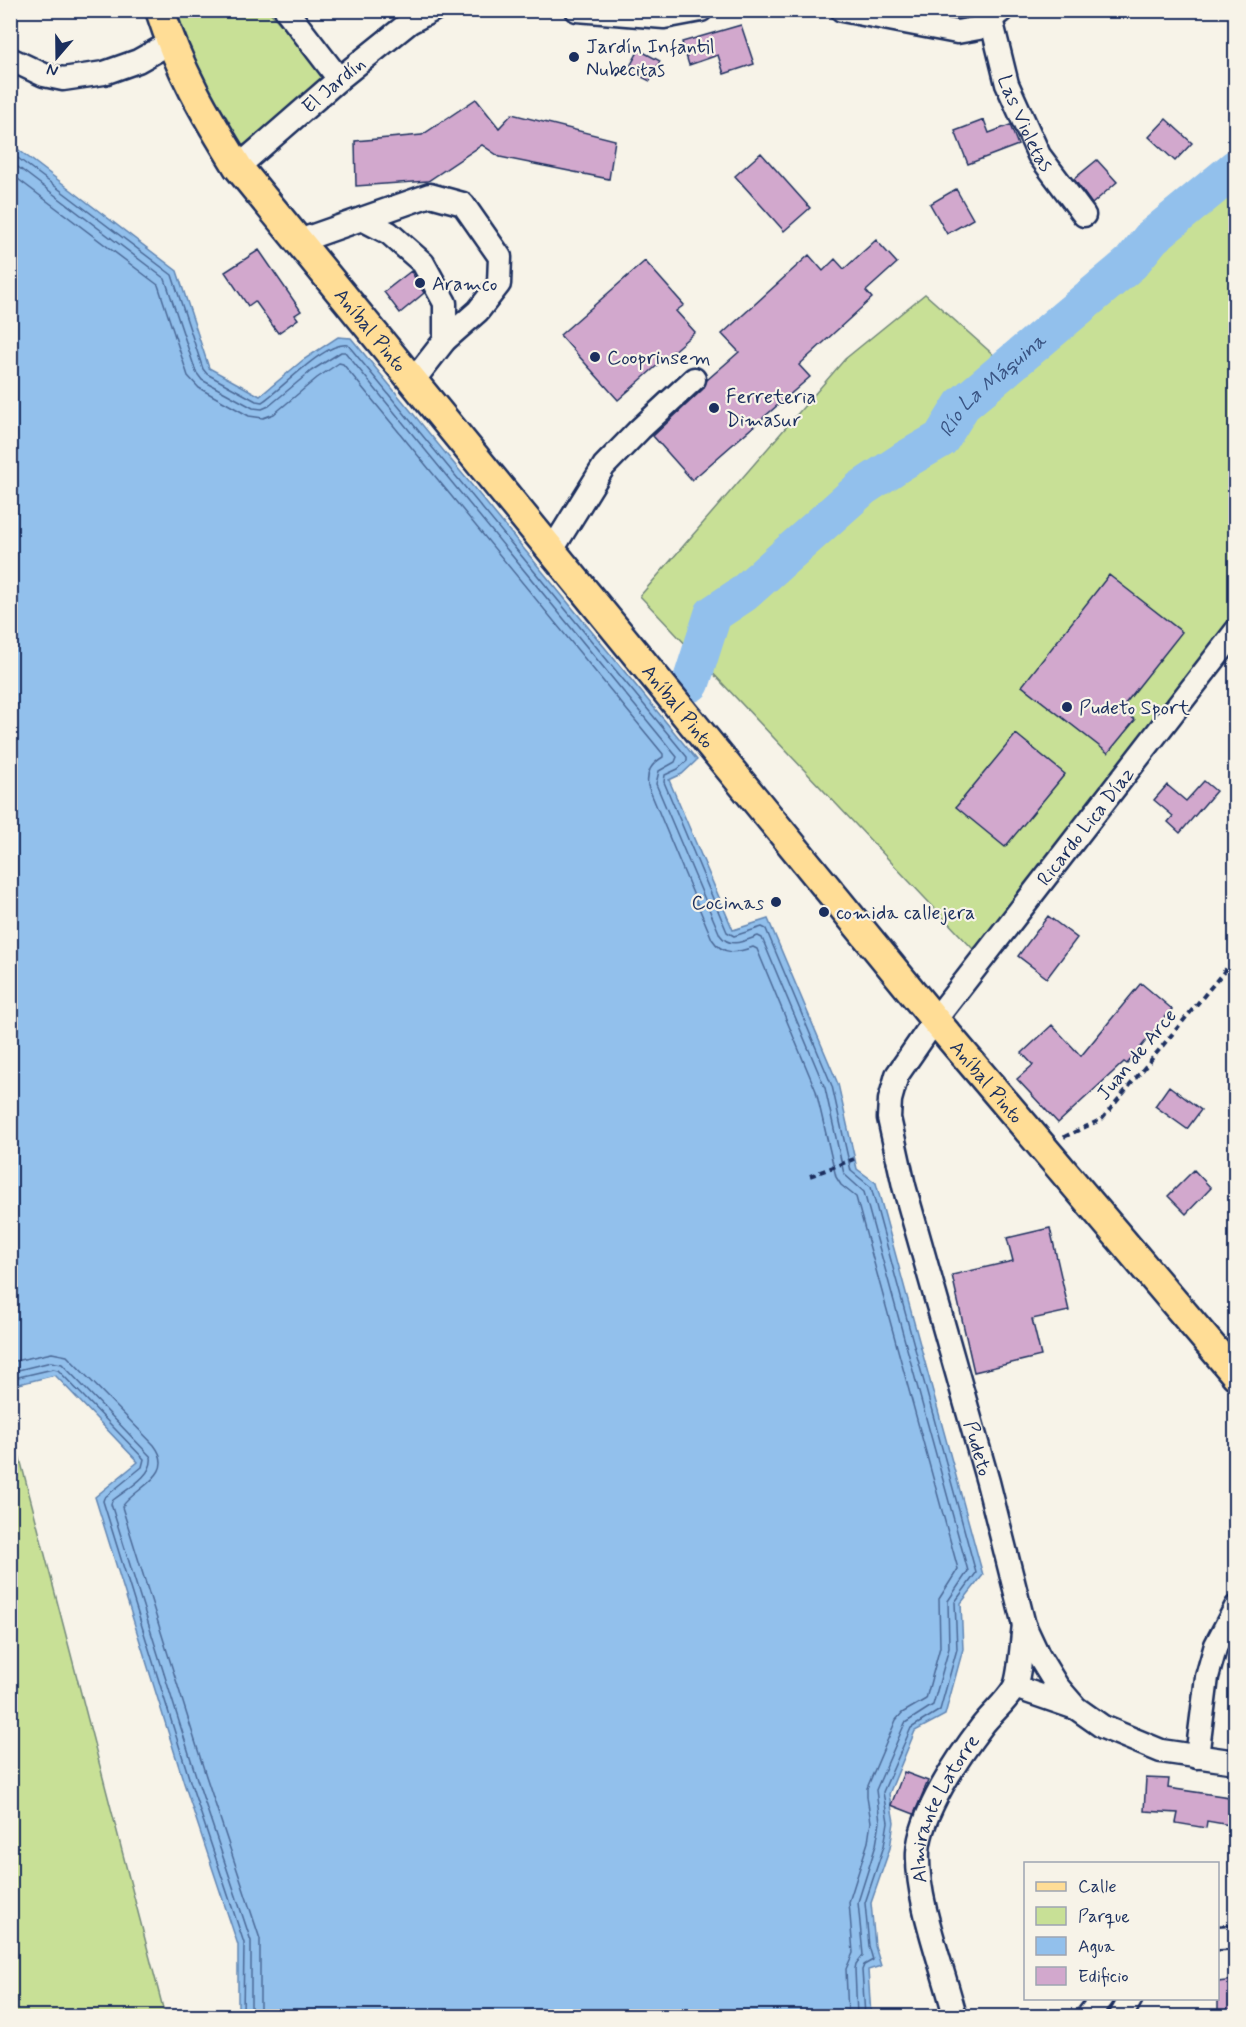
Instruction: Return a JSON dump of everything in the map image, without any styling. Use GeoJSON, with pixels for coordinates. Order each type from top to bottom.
{"type":"FeatureCollection","features":[{"type":"Feature","properties":{"kind":"main road","name":"Aníbal Pinto"},"geometry":{"type":"LineString","coordinates":[[160,10],[170,43],[198,103],[238,167],[935,1020],[1236,1375]]}},
{"type":"Feature","properties":{"kind":"street"},"geometry":{"type":"LineString","coordinates":[[286,10],[339,79]]}},
{"type":"Feature","properties":{"kind":"street","name":"El Jardín"},"geometry":{"type":"LineString","coordinates":[[238,167],[339,79],[410,22],[433,10]]}},
{"type":"Feature","properties":{"kind":"street"},"geometry":{"type":"LineString","coordinates":[[577,10],[664,17],[701,10]]}},
{"type":"Feature","properties":{"kind":"street"},"geometry":{"type":"LineString","coordinates":[[842,10],[957,32],[979,28],[997,15]]}},
{"type":"Feature","properties":{"kind":"street","name":"Las Violetas"},"geometry":{"type":"LineString","coordinates":[[997,15],[1007,84],[1039,155],[1084,214]]}},
{"type":"Feature","properties":{"kind":"street"},"geometry":{"type":"LineString","coordinates":[[10,59],[26,68],[63,80],[104,73],[138,61],[170,43]]}},
{"type":"Feature","properties":{"kind":"street"},"geometry":{"type":"LineString","coordinates":[[299,241],[430,195],[463,204],[500,257],[499,284],[478,311],[445,340],[413,381]]}},
{"type":"Feature","properties":{"kind":"street"},"geometry":{"type":"LineString","coordinates":[[362,219],[389,233],[423,263],[445,303],[445,340]]}},
{"type":"Feature","properties":{"kind":"street"},"geometry":{"type":"LineString","coordinates":[[552,550],[604,466],[694,379]]}},
{"type":"Feature","properties":{"kind":"street","name":"Ricardo Lica Díaz"},"geometry":{"type":"LineString","coordinates":[[935,1020],[1236,631]]}},
{"type":"Feature","properties":{"kind":"street","name":"Pudeto"},"geometry":{"type":"LineString","coordinates":[[935,1020],[897,1075],[890,1100],[889,1118],[904,1186],[988,1482],[1024,1624],[1038,1655],[1057,1686],[1076,1708],[1103,1727],[1161,1751],[1236,1762]]}},
{"type":"Feature","properties":{"kind":"street"},"geometry":{"type":"LineString","coordinates":[[1197,1757],[1207,1677],[1216,1645],[1236,1607]]}},
{"type":"Feature","properties":{"kind":"street"},"geometry":{"type":"LineString","coordinates":[[1024,1624],[1015,1687],[1076,1708]]}},
{"type":"Feature","properties":{"kind":"street","name":"Almirante Latorre"},"geometry":{"type":"LineString","coordinates":[[955,2016],[925,1907],[919,1876],[918,1850],[931,1807],[952,1770],[981,1727],[1015,1687]]}},
{"type":"Feature","properties":{"kind":"street"},"geometry":{"type":"LineString","coordinates":[[1219,1938],[1236,1937]]}},
{"type":"Feature","properties":{"kind":"street"},"geometry":{"type":"LineString","coordinates":[[1088,2016],[1100,2000]]}},
{"type":"Feature","properties":{"kind":"street"},"geometry":{"type":"LineString","coordinates":[[1121,2016],[1130,2000]]}},
{"type":"Feature","properties":{"kind":"path","name":"Juan de Arce"},"geometry":{"type":"LineString","coordinates":[[1043,1147],[1102,1119],[1236,957]]}},
{"type":"Feature","properties":{"kind":"path"},"geometry":{"type":"LineString","coordinates":[[810,1176],[854,1159]]}},
{"type":"Feature","properties":{"kind":"green space"},"geometry":{"type":"Polygon","coordinates":[[[175,11],[269,11],[325,76],[242,149],[195,65],[175,11]]]}},
{"type":"Feature","properties":{"kind":"green space"},"geometry":{"type":"Polygon","coordinates":[[[1235,151],[1235,641],[1034,895],[973,949],[640,596],[845,359],[925,294],[996,357],[1235,151]]]}},
{"type":"Feature","properties":{"kind":"green space"},"geometry":{"type":"Polygon","coordinates":[[[12,1428],[165,2016],[11,2016],[12,1428]]]}},
{"type":"Feature","properties":{"kind":"water"},"geometry":{"type":"Polygon","coordinates":[[[11,144],[177,271],[209,368],[260,396],[303,360],[338,337],[351,338],[697,760],[682,774],[669,780],[733,930],[768,919],[838,1084],[857,1169],[876,1183],[983,1575],[961,1603],[963,1649],[945,1715],[915,1731],[889,1794],[894,1822],[890,1848],[871,1903],[875,1946],[881,1966],[868,1970],[871,2016],[238,2016],[238,1945],[184,1783],[95,1497],[138,1462],[55,1375],[11,1386],[11,144]]]}},
{"type":"Feature","properties":{"kind":"building"},"geometry":{"type":"Polygon","coordinates":[[[741,25],[754,64],[724,74],[718,55],[689,65],[682,42],[741,25]]]}},
{"type":"Feature","properties":{"kind":"building"},"geometry":{"type":"Polygon","coordinates":[[[639,50],[660,61],[650,81],[628,70],[639,50]]]}},
{"type":"Feature","properties":{"kind":"building"},"geometry":{"type":"Polygon","coordinates":[[[476,99],[499,128],[512,114],[615,140],[609,179],[500,157],[482,145],[428,181],[356,186],[355,141],[422,135],[476,99]]]}},
{"type":"Feature","properties":{"kind":"building"},"geometry":{"type":"Polygon","coordinates":[[[1166,119],[1192,143],[1175,161],[1149,137],[1166,119]]]}},
{"type":"Feature","properties":{"kind":"building"},"geometry":{"type":"Polygon","coordinates":[[[984,120],[989,133],[1010,125],[1018,145],[968,164],[955,131],[984,120]]]}},
{"type":"Feature","properties":{"kind":"building"},"geometry":{"type":"Polygon","coordinates":[[[761,153],[810,208],[784,231],[735,176],[761,153]]]}},
{"type":"Feature","properties":{"kind":"building"},"geometry":{"type":"Polygon","coordinates":[[[1097,160],[1117,182],[1092,204],[1074,179],[1097,160]]]}},
{"type":"Feature","properties":{"kind":"building"},"geometry":{"type":"Polygon","coordinates":[[[956,189],[973,219],[947,234],[930,204],[956,189]]]}},
{"type":"Feature","properties":{"kind":"building"},"geometry":{"type":"Polygon","coordinates":[[[876,240],[897,263],[866,291],[872,298],[799,365],[810,377],[692,480],[653,436],[703,389],[707,380],[739,352],[722,334],[809,255],[823,271],[835,259],[844,269],[876,240]]]}},
{"type":"Feature","properties":{"kind":"building"},"geometry":{"type":"Polygon","coordinates":[[[259,250],[301,311],[295,315],[298,319],[278,333],[255,301],[248,306],[225,272],[259,250]]]}},
{"type":"Feature","properties":{"kind":"building"},"geometry":{"type":"Polygon","coordinates":[[[645,261],[684,305],[676,311],[695,332],[618,400],[560,335],[645,261]]]}},
{"type":"Feature","properties":{"kind":"building"},"geometry":{"type":"Polygon","coordinates":[[[411,271],[424,293],[400,313],[384,292],[411,271]]]}},
{"type":"Feature","properties":{"kind":"building"},"geometry":{"type":"Polygon","coordinates":[[[1109,575],[1182,632],[1121,709],[1135,720],[1108,753],[1022,686],[1109,575]]]}},
{"type":"Feature","properties":{"kind":"building"},"geometry":{"type":"Polygon","coordinates":[[[1016,734],[1065,774],[1005,847],[956,807],[1016,734]]]}},
{"type":"Feature","properties":{"kind":"building"},"geometry":{"type":"Polygon","coordinates":[[[1204,781],[1216,791],[1180,833],[1168,822],[1173,816],[1154,800],[1167,785],[1186,801],[1204,781]]]}},
{"type":"Feature","properties":{"kind":"building"},"geometry":{"type":"Polygon","coordinates":[[[1048,916],[1077,938],[1047,978],[1018,956],[1048,916]]]}},
{"type":"Feature","properties":{"kind":"building"},"geometry":{"type":"Polygon","coordinates":[[[1141,983],[1172,1009],[1127,1064],[1124,1062],[1058,1123],[1017,1079],[1033,1065],[1022,1053],[1052,1025],[1081,1056],[1141,983]]]}},
{"type":"Feature","properties":{"kind":"building"},"geometry":{"type":"Polygon","coordinates":[[[1169,1086],[1201,1110],[1187,1129],[1155,1106],[1169,1086]]]}},
{"type":"Feature","properties":{"kind":"building"},"geometry":{"type":"Polygon","coordinates":[[[1194,1170],[1211,1188],[1186,1214],[1168,1196],[1194,1170]]]}},
{"type":"Feature","properties":{"kind":"building"},"geometry":{"type":"Polygon","coordinates":[[[1050,1228],[1069,1311],[1032,1319],[1041,1356],[974,1372],[952,1275],[1013,1261],[1007,1238],[1050,1228]]]}},
{"type":"Feature","properties":{"kind":"building"},"geometry":{"type":"Polygon","coordinates":[[[904,1772],[928,1781],[914,1814],[891,1805],[904,1772]]]}},
{"type":"Feature","properties":{"kind":"building"},"geometry":{"type":"Polygon","coordinates":[[[1146,1778],[1169,1779],[1168,1788],[1236,1798],[1236,1826],[1207,1821],[1206,1828],[1176,1823],[1178,1813],[1144,1811],[1146,1778]]]}},
{"type":"Feature","properties":{"kind":"building"},"geometry":{"type":"Polygon","coordinates":[[[1234,1980],[1236,2009],[1218,2012],[1219,1982],[1234,1980]]]}},
{"type":"Feature","properties":{"kind":"waterway","name":"Río La Máquina"},"geometry":{"type":"LineString","coordinates":[[691,683],[713,614],[743,594],[862,488],[941,439],[962,405],[1131,263],[1152,237],[1236,168]]}},
{"type":"Feature","properties":{"kind":"place","name":"Jardín Infantil Nubecitas"},"geometry":{"type":"Point","coordinates":[574,57]}},
{"type":"Feature","properties":{"kind":"place","name":"Aramco"},"geometry":{"type":"Point","coordinates":[420,283]}},
{"type":"Feature","properties":{"kind":"place","name":"Cooprinsem"},"geometry":{"type":"Point","coordinates":[595,357]}},
{"type":"Feature","properties":{"kind":"place","name":"Ferreteria Dimasur"},"geometry":{"type":"Point","coordinates":[714,408]}},
{"type":"Feature","properties":{"kind":"place","name":"Pudeto Sport"},"geometry":{"type":"Point","coordinates":[1067,707]}},
{"type":"Feature","properties":{"kind":"place","name":"Cocinas"},"geometry":{"type":"Point","coordinates":[776,902]}},
{"type":"Feature","properties":{"kind":"place","name":"comida callejera"},"geometry":{"type":"Point","coordinates":[824,912]}}]}
